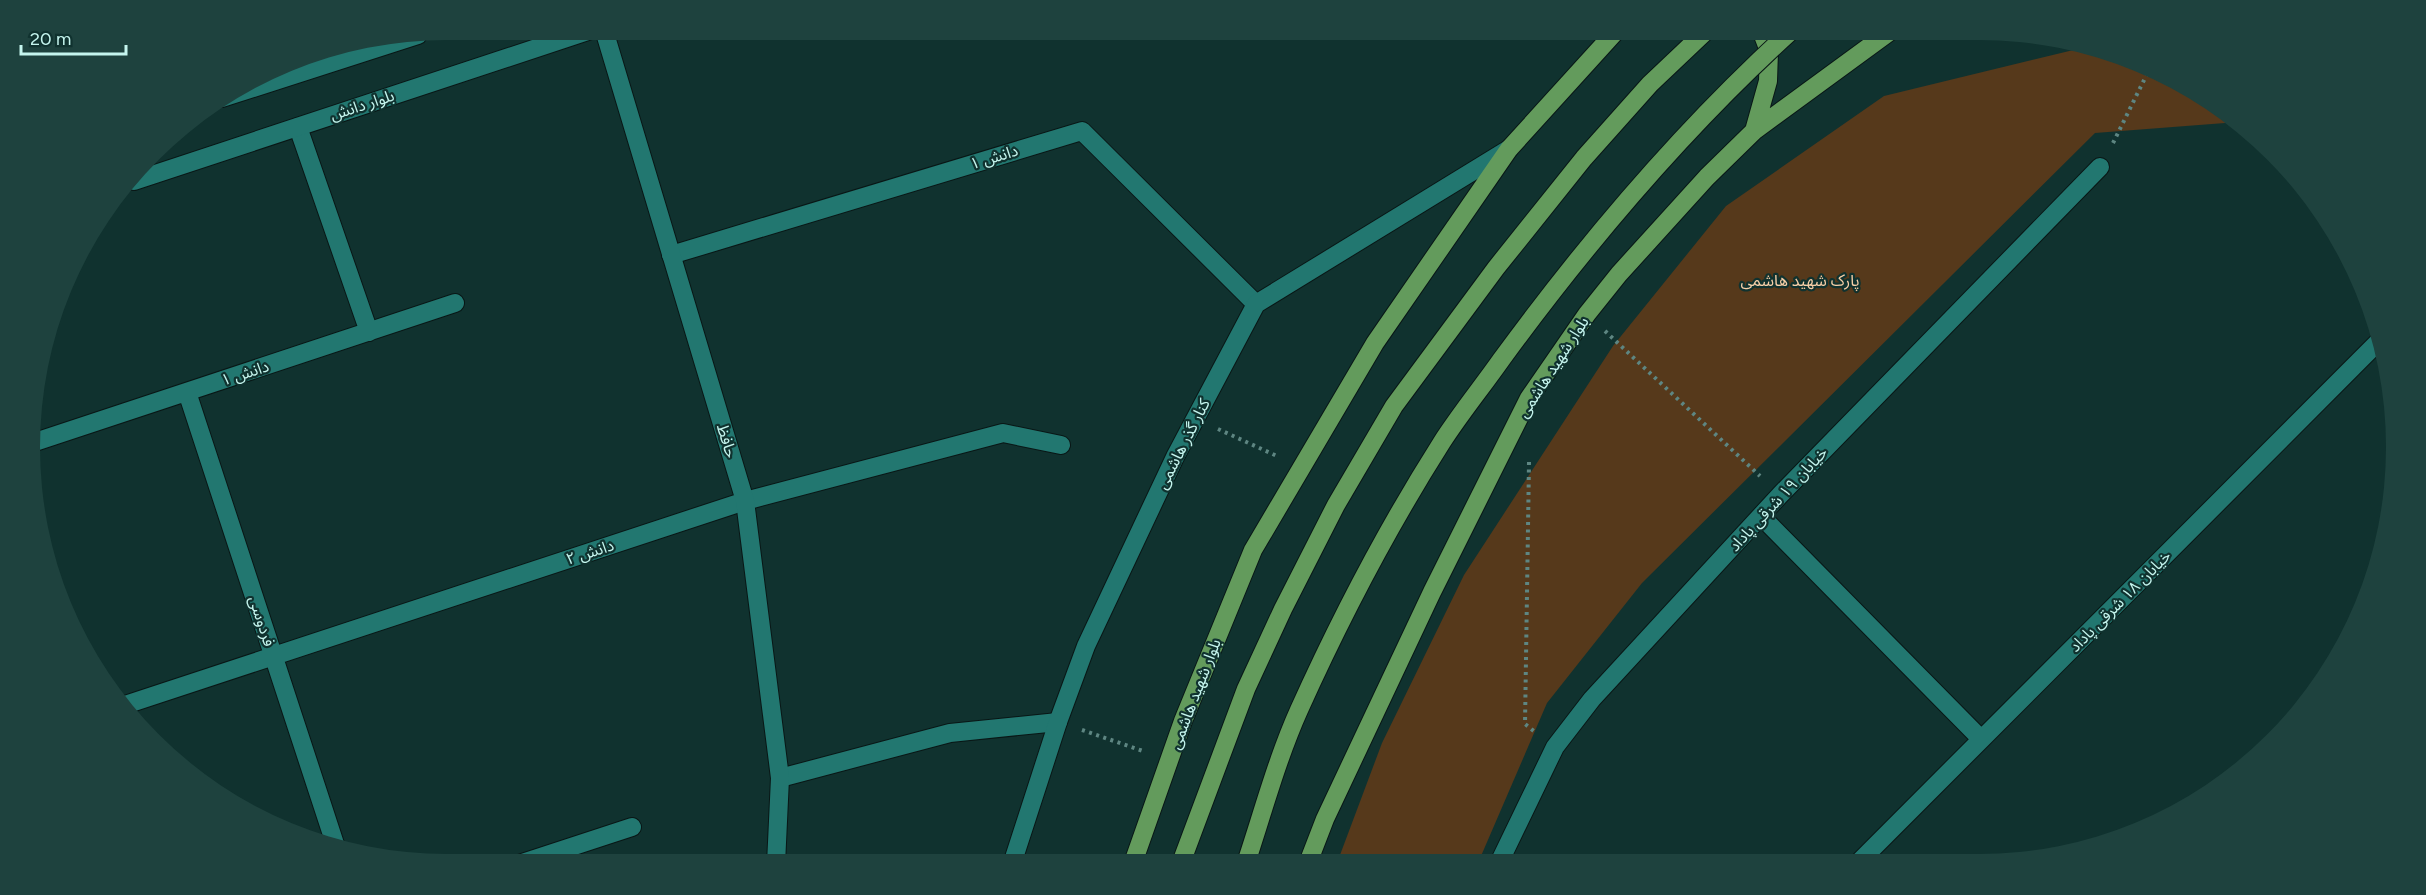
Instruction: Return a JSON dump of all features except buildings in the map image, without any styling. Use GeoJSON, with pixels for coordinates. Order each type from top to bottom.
{"type":"FeatureCollection","features":[{"type":"Feature","properties":{"kind":"main road","name":"بلوار شهید هاشمی"},"geometry":{"type":"LineString","coordinates":[[1137,854],[1183,721],[1253,550],[1375,343],[1509,149],[1608,40]]}},
{"type":"Feature","properties":{"kind":"main road"},"geometry":{"type":"LineString","coordinates":[[1184,854],[1246,689],[1283,609],[1336,505],[1394,406],[1496,268],[1584,158],[1650,84],[1696,40]]}},
{"type":"Feature","properties":{"kind":"main road"},"geometry":{"type":"LineString","coordinates":[[1754,131],[1768,81],[1769,51],[1765,40]]}},
{"type":"Feature","properties":{"kind":"main road"},"geometry":{"type":"LineString","coordinates":[[1249,854],[1298,713],[1335,634],[1389,532],[1442,442],[1539,309],[1627,200],[1687,131],[1781,40]]}},
{"type":"Feature","properties":{"kind":"main road","name":"بلوار شهید هاشمی"},"geometry":{"type":"LineString","coordinates":[[1311,854],[1325,819],[1431,592],[1529,398],[1587,314],[1619,274],[1707,177],[1754,131],[1878,40]]}},
{"type":"Feature","properties":{"kind":"street","name":"بلوار دانش"},"geometry":{"type":"LineString","coordinates":[[143,178],[561,40]]}},
{"type":"Feature","properties":{"kind":"street","name":"حافظ"},"geometry":{"type":"LineString","coordinates":[[606,40],[745,501],[780,778],[776,854]]}},
{"type":"Feature","properties":{"kind":"street"},"geometry":{"type":"LineString","coordinates":[[261,86],[386,45]]}},
{"type":"Feature","properties":{"kind":"street"},"geometry":{"type":"LineString","coordinates":[[298,127],[369,332]]}},
{"type":"Feature","properties":{"kind":"street","name":"دانش ۱"},"geometry":{"type":"LineString","coordinates":[[671,255],[1082,130],[1256,304]]}},
{"type":"Feature","properties":{"kind":"street"},"geometry":{"type":"LineString","coordinates":[[1256,304],[1509,149]]}},
{"type":"Feature","properties":{"kind":"street","name":"خیابان ۱۹ شرقی پاداد"},"geometry":{"type":"LineString","coordinates":[[1503,854],[1555,747],[1592,699],[1780,495],[2100,167]]}},
{"type":"Feature","properties":{"kind":"street","name":"دانش ۱"},"geometry":{"type":"LineString","coordinates":[[40,440],[455,303]]}},
{"type":"Feature","properties":{"kind":"street","name":"کنار گذر هاشمی"},"geometry":{"type":"LineString","coordinates":[[1014,854],[1086,646],[1175,457],[1256,304]]}},
{"type":"Feature","properties":{"kind":"street","name":"خیابان ۱۸ شرقی پاداد"},"geometry":{"type":"LineString","coordinates":[[1867,854],[2373,347]]}},
{"type":"Feature","properties":{"kind":"street","name":"فردوسی"},"geometry":{"type":"LineString","coordinates":[[187,392],[333,838]]}},
{"type":"Feature","properties":{"kind":"street","name":"دانش ۲"},"geometry":{"type":"LineString","coordinates":[[131,703],[745,501],[1003,433],[1061,444]]}},
{"type":"Feature","properties":{"kind":"street"},"geometry":{"type":"LineString","coordinates":[[1761,516],[1981,739]]}},
{"type":"Feature","properties":{"kind":"street"},"geometry":{"type":"LineString","coordinates":[[780,778],[950,733],[1058,722]]}},
{"type":"Feature","properties":{"kind":"street"},"geometry":{"type":"LineString","coordinates":[[549,854],[632,826]]}},
{"type":"Feature","properties":{"kind":"path"},"geometry":{"type":"LineString","coordinates":[[2100,167],[2146,76]]}},
{"type":"Feature","properties":{"kind":"path"},"geometry":{"type":"LineString","coordinates":[[1587,314],[1780,495]]}},
{"type":"Feature","properties":{"kind":"path"},"geometry":{"type":"LineString","coordinates":[[1196,418],[1302,468]]}},
{"type":"Feature","properties":{"kind":"path"},"geometry":{"type":"LineString","coordinates":[[1529,456],[1525,724],[1555,747]]}},
{"type":"Feature","properties":{"kind":"path"},"geometry":{"type":"LineString","coordinates":[[1058,722],[1170,760]]}},
{"type":"Feature","properties":{"kind":"green space","name":"پارک شهید هاشمی"},"geometry":{"type":"Polygon","coordinates":[[[2070,51],[2109,62],[2159,82],[2205,109],[2224,123],[2095,133],[1642,583],[1547,703],[1482,854],[1340,854],[1382,743],[1464,575],[1613,346],[1726,206],[1884,96],[2070,51]]]}}]}
